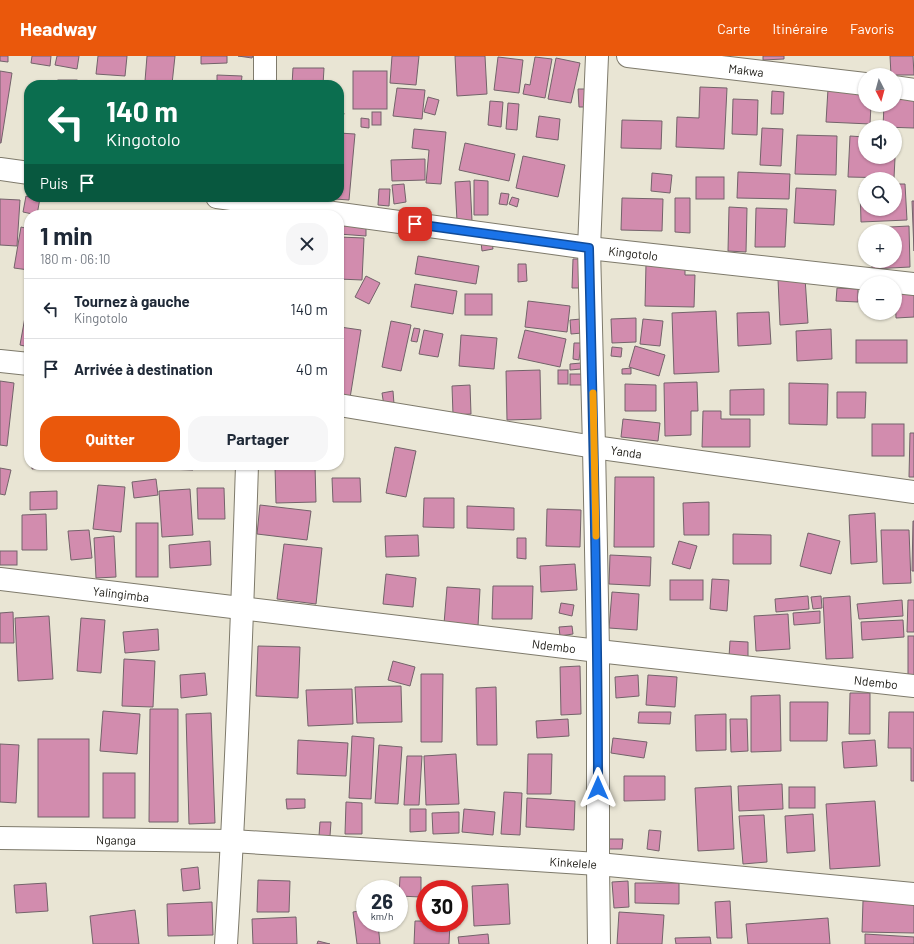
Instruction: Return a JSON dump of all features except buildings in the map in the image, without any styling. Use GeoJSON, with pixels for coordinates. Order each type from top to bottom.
{"type":"FeatureCollection","features":[{"type":"Feature","properties":{"kind":"street"},"geometry":{"type":"LineString","coordinates":[[265,56],[265,80]]}},
{"type":"Feature","properties":{"kind":"street"},"geometry":{"type":"LineString","coordinates":[[597,56],[589,248],[598,651],[599,944]]}},
{"type":"Feature","properties":{"kind":"street","name":"Makwa"},"geometry":{"type":"LineString","coordinates":[[628,56],[858,83]]}},
{"type":"Feature","properties":{"kind":"street"},"geometry":{"type":"LineString","coordinates":[[902,88],[914,90]]}},
{"type":"Feature","properties":{"kind":"street"},"geometry":{"type":"LineString","coordinates":[[0,169],[24,172]]}},
{"type":"Feature","properties":{"kind":"street","name":"Kingotolo"},"geometry":{"type":"LineString","coordinates":[[242,202],[296,210]]}},
{"type":"Feature","properties":{"kind":"street","name":"Kingotolo"},"geometry":{"type":"LineString","coordinates":[[344,216],[589,248],[914,284]]}},
{"type":"Feature","properties":{"kind":"street"},"geometry":{"type":"LineString","coordinates":[[0,361],[24,363]]}},
{"type":"Feature","properties":{"kind":"street","name":"Yanda"},"geometry":{"type":"LineString","coordinates":[[344,406],[594,447],[914,492]]}},
{"type":"Feature","properties":{"kind":"street"},"geometry":{"type":"LineString","coordinates":[[226,944],[243,608],[247,470]]}},
{"type":"Feature","properties":{"kind":"street","name":"Yalingimba"},"geometry":{"type":"LineString","coordinates":[[0,579],[243,608]]}},
{"type":"Feature","properties":{"kind":"street","name":"Ndembo"},"geometry":{"type":"LineString","coordinates":[[243,608],[598,651],[914,686]]}},
{"type":"Feature","properties":{"kind":"street","name":"Nganga"},"geometry":{"type":"LineString","coordinates":[[0,838],[232,841]]}},
{"type":"Feature","properties":{"kind":"street","name":"Kinkelele"},"geometry":{"type":"LineString","coordinates":[[232,841],[598,864],[914,894]]}},
{"type":"Feature","properties":{"kind":"slow traffic"},"geometry":{"type":"LineString","coordinates":[[593,393],[596,536]]}},
{"type":"Feature","properties":{"kind":"route"},"geometry":{"type":"LineString","coordinates":[[415,224],[589,248],[598,651],[598,788]]}}]}
